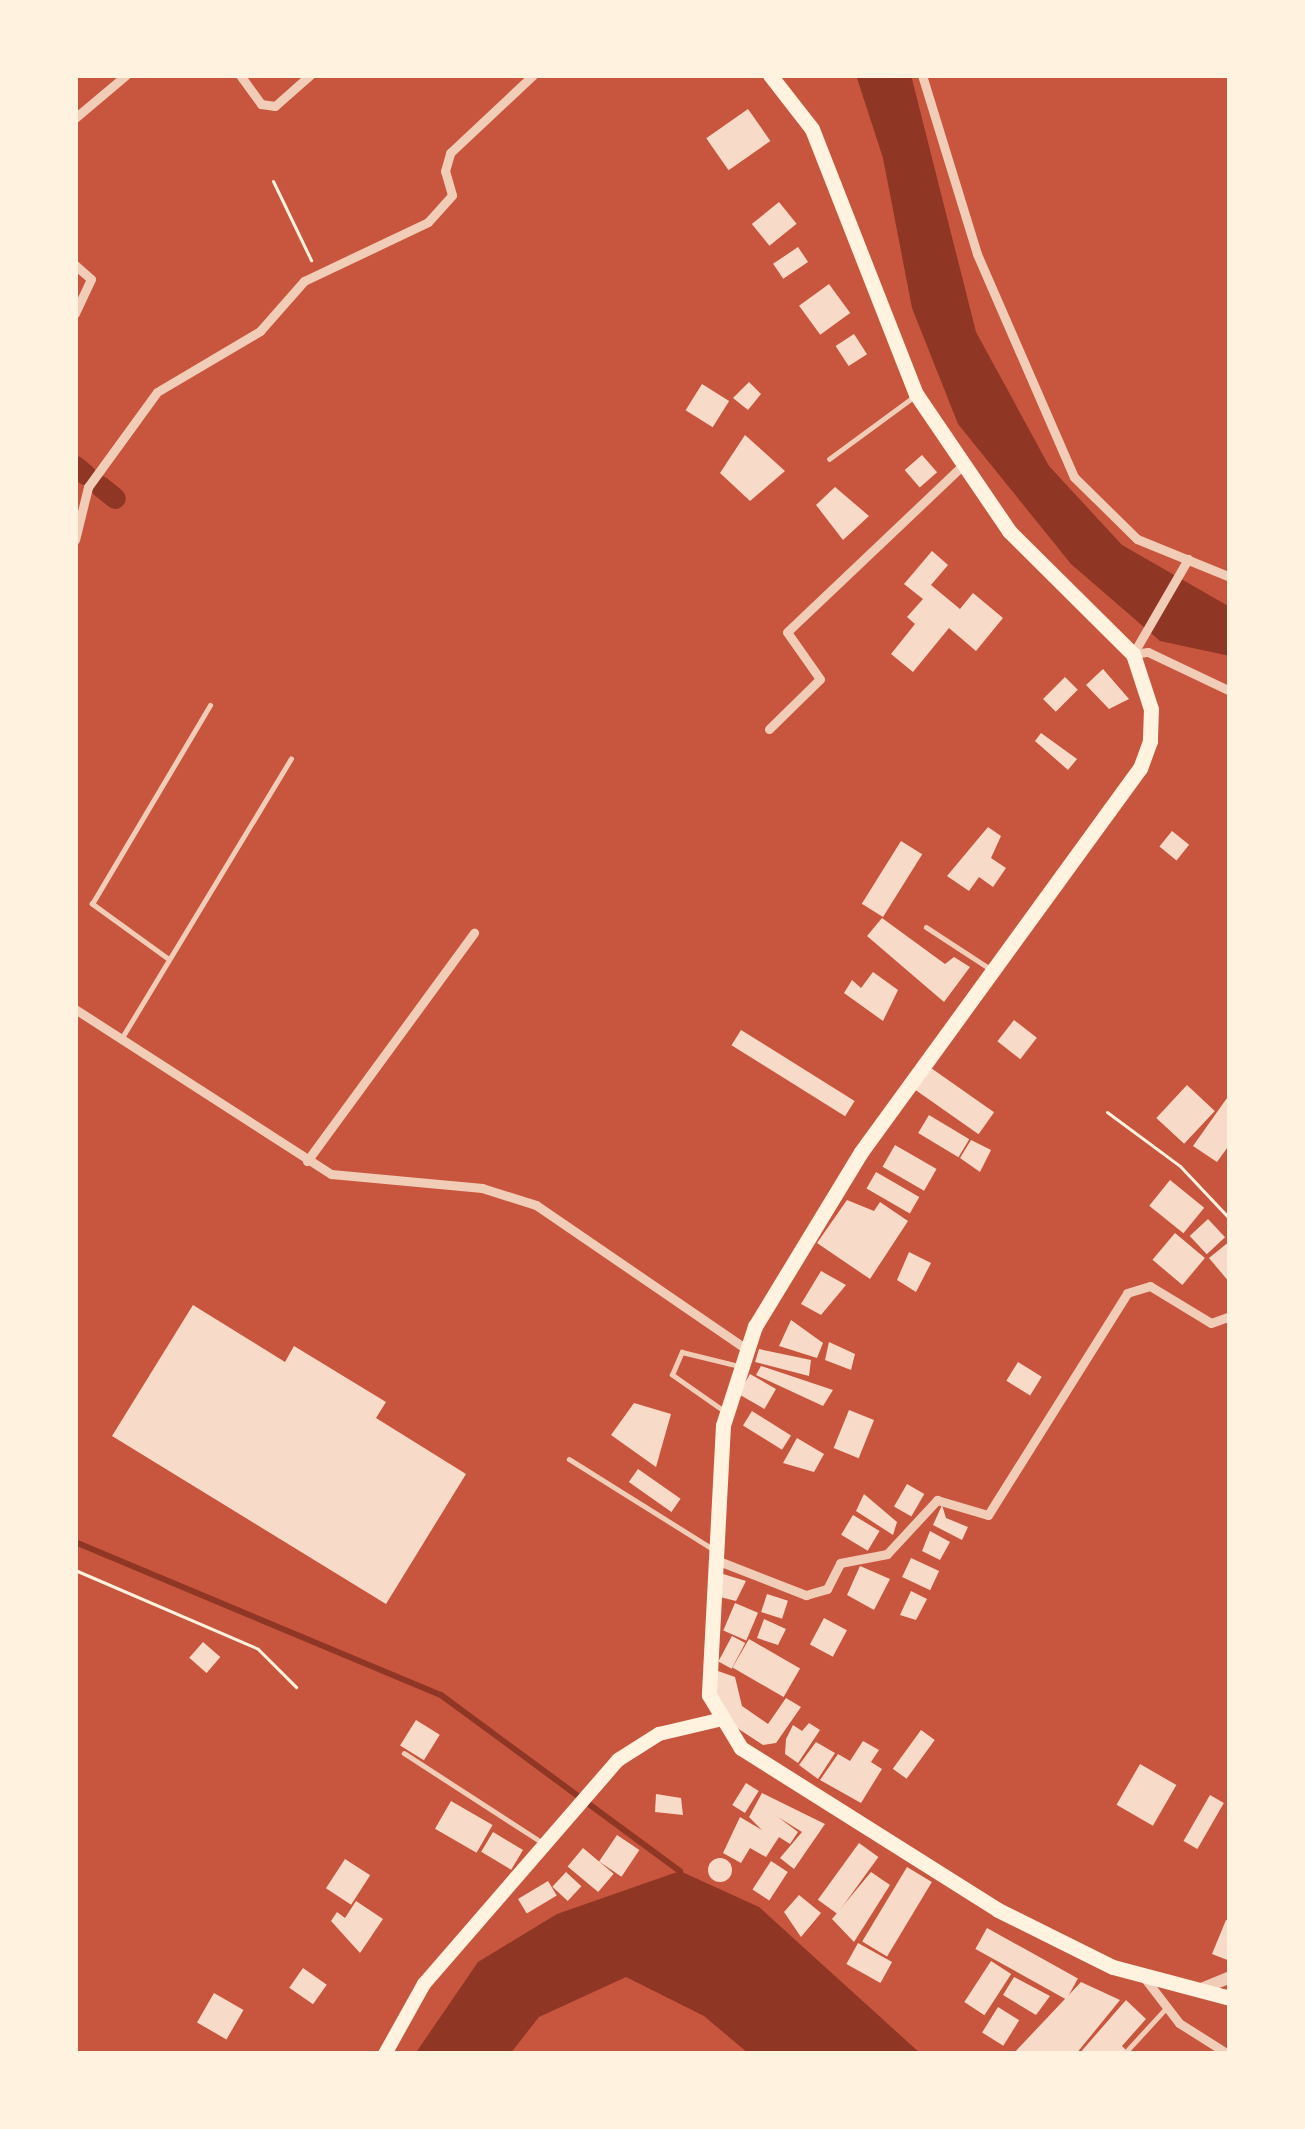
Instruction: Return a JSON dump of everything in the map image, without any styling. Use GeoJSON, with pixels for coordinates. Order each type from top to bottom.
{"type":"FeatureCollection","features":[{"type":"Feature","properties":{"kind":"main road"},"geometry":{"type":"LineString","coordinates":[[770,75],[812,129],[916,394],[1009,531],[1136,650],[1151,709],[1140,768],[989,968],[806,1234],[745,1359],[727,1414],[712,1554],[709,1695],[718,1720],[741,1748],[898,1852],[1052,1938],[1143,1976],[1230,1998]]}},
{"type":"Feature","properties":{"kind":"main road"},"geometry":{"type":"LineString","coordinates":[[385,2054],[424,1984],[579,1812],[618,1760],[659,1734],[718,1720]]}},
{"type":"Feature","properties":{"kind":"street"},"geometry":{"type":"LineString","coordinates":[[75,118],[126,75]]}},
{"type":"Feature","properties":{"kind":"street"},"geometry":{"type":"LineString","coordinates":[[240,75],[260,104],[275,106],[310,75]]}},
{"type":"Feature","properties":{"kind":"street"},"geometry":{"type":"LineString","coordinates":[[75,540],[83,527],[77,509],[88,487],[157,392],[260,331],[317,273],[428,222],[452,195],[445,171],[450,153],[533,75]]}},
{"type":"Feature","properties":{"kind":"street"},"geometry":{"type":"LineString","coordinates":[[922,75],[977,254],[1074,477],[1137,539],[1230,577]]}},
{"type":"Feature","properties":{"kind":"street"},"geometry":{"type":"LineString","coordinates":[[75,265],[91,279],[75,314]]}},
{"type":"Feature","properties":{"kind":"street"},"geometry":{"type":"LineString","coordinates":[[769,729],[820,679],[788,632],[961,466]]}},
{"type":"Feature","properties":{"kind":"street"},"geometry":{"type":"LineString","coordinates":[[1188,559],[1136,650],[1230,691]]}},
{"type":"Feature","properties":{"kind":"street"},"geometry":{"type":"LineString","coordinates":[[307,1161],[474,934]]}},
{"type":"Feature","properties":{"kind":"street"},"geometry":{"type":"LineString","coordinates":[[75,1010],[307,1161],[346,1178],[524,1198],[580,1229],[745,1359]]}},
{"type":"Feature","properties":{"kind":"street"},"geometry":{"type":"LineString","coordinates":[[712,1554],[806,1594],[827,1589],[840,1564],[898,1547],[937,1500],[988,1515],[1126,1293],[1150,1286],[1211,1323],[1230,1316]]}},
{"type":"Feature","properties":{"kind":"street"},"geometry":{"type":"LineString","coordinates":[[1143,1976],[1166,2007],[1228,2054]]}},
{"type":"Feature","properties":{"kind":"street"},"geometry":{"type":"LineString","coordinates":[[1201,1989],[1230,1977]]}},
{"type":"Feature","properties":{"kind":"lane"},"geometry":{"type":"LineString","coordinates":[[829,459],[916,394]]}},
{"type":"Feature","properties":{"kind":"lane"},"geometry":{"type":"LineString","coordinates":[[168,959],[92,904],[211,705]]}},
{"type":"Feature","properties":{"kind":"lane"},"geometry":{"type":"LineString","coordinates":[[122,1037],[291,759]]}},
{"type":"Feature","properties":{"kind":"lane"},"geometry":{"type":"LineString","coordinates":[[926,927],[989,968]]}},
{"type":"Feature","properties":{"kind":"lane"},"geometry":{"type":"LineString","coordinates":[[727,1414],[672,1375],[682,1352],[745,1359]]}},
{"type":"Feature","properties":{"kind":"lane"},"geometry":{"type":"LineString","coordinates":[[569,1459],[712,1554]]}},
{"type":"Feature","properties":{"kind":"lane"},"geometry":{"type":"LineString","coordinates":[[404,1754],[548,1846]]}},
{"type":"Feature","properties":{"kind":"lane"},"geometry":{"type":"LineString","coordinates":[[1124,2054],[1166,2007]]}},
{"type":"Feature","properties":{"kind":"path"},"geometry":{"type":"LineString","coordinates":[[273,181],[317,273]]}},
{"type":"Feature","properties":{"kind":"path"},"geometry":{"type":"LineString","coordinates":[[1106,1112],[1180,1166],[1230,1219]]}},
{"type":"Feature","properties":{"kind":"path"},"geometry":{"type":"LineString","coordinates":[[75,1570],[258,1649],[296,1687]]}},
{"type":"Feature","properties":{"kind":"shaded area"},"geometry":{"type":"Polygon","coordinates":[[[856,75],[911,75],[976,332],[1049,466],[1122,545],[1230,607],[1230,656],[1160,641],[1071,564],[958,424],[912,308],[883,158],[856,75]]]}},
{"type":"Feature","properties":{"kind":"shaded area"},"geometry":{"type":"Polygon","coordinates":[[[680,1871],[759,1907],[921,2054],[749,2054],[704,2016],[626,1977],[539,2017],[510,2054],[415,2054],[478,1962],[557,1914],[680,1871]]]}},
{"type":"Feature","properties":{"kind":"building"},"geometry":{"type":"Polygon","coordinates":[[[748,109],[770,141],[729,170],[706,138],[748,109]]]}},
{"type":"Feature","properties":{"kind":"building"},"geometry":{"type":"Polygon","coordinates":[[[779,202],[797,224],[769,246],[752,224],[779,202]]]}},
{"type":"Feature","properties":{"kind":"building"},"geometry":{"type":"Polygon","coordinates":[[[798,247],[808,262],[783,279],[773,264],[798,247]]]}},
{"type":"Feature","properties":{"kind":"building"},"geometry":{"type":"Polygon","coordinates":[[[829,284],[850,313],[820,335],[799,306],[829,284]]]}},
{"type":"Feature","properties":{"kind":"building"},"geometry":{"type":"Polygon","coordinates":[[[854,334],[867,354],[849,366],[836,346],[854,334]]]}},
{"type":"Feature","properties":{"kind":"building"},"geometry":{"type":"Polygon","coordinates":[[[749,382],[761,394],[748,410],[733,398],[749,382]]]}},
{"type":"Feature","properties":{"kind":"building"},"geometry":{"type":"Polygon","coordinates":[[[702,384],[729,401],[713,427],[686,410],[702,384]]]}},
{"type":"Feature","properties":{"kind":"building"},"geometry":{"type":"Polygon","coordinates":[[[745,435],[785,471],[750,501],[720,473],[745,435]]]}},
{"type":"Feature","properties":{"kind":"building"},"geometry":{"type":"Polygon","coordinates":[[[922,455],[937,472],[920,487],[905,470],[922,455]]]}},
{"type":"Feature","properties":{"kind":"building"},"geometry":{"type":"Polygon","coordinates":[[[835,487],[869,516],[843,540],[816,505],[835,487]]]}},
{"type":"Feature","properties":{"kind":"building"},"geometry":{"type":"Polygon","coordinates":[[[932,551],[948,565],[931,585],[960,609],[973,593],[1003,618],[976,651],[949,628],[913,672],[891,654],[915,624],[907,617],[923,599],[904,584],[932,551]]]}},
{"type":"Feature","properties":{"kind":"building"},"geometry":{"type":"Polygon","coordinates":[[[1103,669],[1129,699],[1109,709],[1086,685],[1103,669]]]}},
{"type":"Feature","properties":{"kind":"building"},"geometry":{"type":"Polygon","coordinates":[[[1065,677],[1078,690],[1056,712],[1043,699],[1065,677]]]}},
{"type":"Feature","properties":{"kind":"building"},"geometry":{"type":"Polygon","coordinates":[[[1041,733],[1077,759],[1068,770],[1035,741],[1041,733]]]}},
{"type":"Feature","properties":{"kind":"building"},"geometry":{"type":"Polygon","coordinates":[[[988,827],[1001,836],[991,858],[1006,868],[993,887],[979,877],[969,891],[947,876],[988,827]]]}},
{"type":"Feature","properties":{"kind":"building"},"geometry":{"type":"Polygon","coordinates":[[[1172,831],[1189,845],[1177,860],[1159,847],[1172,831]]]}},
{"type":"Feature","properties":{"kind":"building"},"geometry":{"type":"Polygon","coordinates":[[[901,841],[922,854],[883,917],[862,904],[901,841]]]}},
{"type":"Feature","properties":{"kind":"building"},"geometry":{"type":"Polygon","coordinates":[[[882,918],[945,964],[954,957],[970,967],[944,1002],[867,936],[882,918]]]}},
{"type":"Feature","properties":{"kind":"building"},"geometry":{"type":"Polygon","coordinates":[[[873,972],[898,990],[883,1021],[844,993],[852,980],[861,988],[873,972]]]}},
{"type":"Feature","properties":{"kind":"building"},"geometry":{"type":"Polygon","coordinates":[[[1014,1020],[1037,1038],[1020,1059],[997,1041],[1014,1020]]]}},
{"type":"Feature","properties":{"kind":"building"},"geometry":{"type":"Polygon","coordinates":[[[741,1030],[855,1101],[845,1116],[731,1045],[741,1030]]]}},
{"type":"Feature","properties":{"kind":"building"},"geometry":{"type":"Polygon","coordinates":[[[931,1068],[994,1112],[979,1134],[916,1090],[931,1068]]]}},
{"type":"Feature","properties":{"kind":"building"},"geometry":{"type":"Polygon","coordinates":[[[1187,1085],[1215,1111],[1184,1144],[1156,1118],[1187,1085]]]}},
{"type":"Feature","properties":{"kind":"building"},"geometry":{"type":"Polygon","coordinates":[[[1227,1098],[1230,1144],[1217,1162],[1193,1146],[1227,1098]]]}},
{"type":"Feature","properties":{"kind":"building"},"geometry":{"type":"Polygon","coordinates":[[[929,1115],[969,1139],[958,1157],[918,1133],[929,1115]]]}},
{"type":"Feature","properties":{"kind":"building"},"geometry":{"type":"Polygon","coordinates":[[[971,1140],[991,1150],[980,1172],[960,1158],[971,1140]]]}},
{"type":"Feature","properties":{"kind":"building"},"geometry":{"type":"Polygon","coordinates":[[[895,1145],[937,1169],[924,1191],[882,1167],[895,1145]]]}},
{"type":"Feature","properties":{"kind":"building"},"geometry":{"type":"Polygon","coordinates":[[[876,1172],[919,1197],[910,1213],[866,1188],[876,1172]]]}},
{"type":"Feature","properties":{"kind":"building"},"geometry":{"type":"Polygon","coordinates":[[[1170,1180],[1204,1208],[1183,1233],[1149,1206],[1170,1180]]]}},
{"type":"Feature","properties":{"kind":"building"},"geometry":{"type":"Polygon","coordinates":[[[847,1200],[874,1211],[880,1202],[908,1221],[870,1279],[817,1243],[847,1200]]]}},
{"type":"Feature","properties":{"kind":"building"},"geometry":{"type":"Polygon","coordinates":[[[1208,1219],[1225,1237],[1207,1254],[1190,1236],[1208,1219]]]}},
{"type":"Feature","properties":{"kind":"building"},"geometry":{"type":"Polygon","coordinates":[[[1175,1233],[1205,1258],[1182,1285],[1153,1260],[1175,1233]]]}},
{"type":"Feature","properties":{"kind":"building"},"geometry":{"type":"Polygon","coordinates":[[[1230,1241],[1230,1283],[1209,1258],[1230,1241]]]}},
{"type":"Feature","properties":{"kind":"building"},"geometry":{"type":"Polygon","coordinates":[[[909,1252],[931,1263],[916,1292],[897,1280],[909,1252]]]}},
{"type":"Feature","properties":{"kind":"building"},"geometry":{"type":"Polygon","coordinates":[[[821,1271],[846,1285],[821,1315],[801,1304],[821,1271]]]}},
{"type":"Feature","properties":{"kind":"building"},"geometry":{"type":"Polygon","coordinates":[[[193,1305],[285,1362],[294,1346],[386,1402],[376,1418],[466,1474],[386,1604],[112,1436],[193,1305]]]}},
{"type":"Feature","properties":{"kind":"building"},"geometry":{"type":"Polygon","coordinates":[[[791,1320],[823,1343],[817,1358],[779,1346],[791,1320]]]}},
{"type":"Feature","properties":{"kind":"building"},"geometry":{"type":"Polygon","coordinates":[[[829,1342],[855,1354],[851,1370],[825,1360],[829,1342]]]}},
{"type":"Feature","properties":{"kind":"building"},"geometry":{"type":"Polygon","coordinates":[[[759,1349],[811,1360],[809,1376],[755,1362],[759,1349]]]}},
{"type":"Feature","properties":{"kind":"building"},"geometry":{"type":"Polygon","coordinates":[[[1018,1362],[1042,1377],[1030,1395],[1006,1381],[1018,1362]]]}},
{"type":"Feature","properties":{"kind":"building"},"geometry":{"type":"Polygon","coordinates":[[[761,1366],[833,1390],[823,1406],[756,1375],[761,1366]]]}},
{"type":"Feature","properties":{"kind":"building"},"geometry":{"type":"Polygon","coordinates":[[[750,1374],[776,1389],[764,1409],[738,1394],[750,1374]]]}},
{"type":"Feature","properties":{"kind":"building"},"geometry":{"type":"Polygon","coordinates":[[[634,1403],[671,1414],[656,1467],[611,1435],[634,1403]]]}},
{"type":"Feature","properties":{"kind":"building"},"geometry":{"type":"Polygon","coordinates":[[[849,1410],[874,1420],[859,1458],[834,1448],[849,1410]]]}},
{"type":"Feature","properties":{"kind":"building"},"geometry":{"type":"Polygon","coordinates":[[[752,1411],[791,1435],[782,1450],[743,1425],[752,1411]]]}},
{"type":"Feature","properties":{"kind":"building"},"geometry":{"type":"Polygon","coordinates":[[[797,1438],[824,1454],[814,1472],[783,1463],[797,1438]]]}},
{"type":"Feature","properties":{"kind":"building"},"geometry":{"type":"Polygon","coordinates":[[[638,1469],[681,1499],[671,1512],[629,1482],[638,1469]]]}},
{"type":"Feature","properties":{"kind":"building"},"geometry":{"type":"Polygon","coordinates":[[[907,1484],[924,1494],[911,1517],[894,1507],[907,1484]]]}},
{"type":"Feature","properties":{"kind":"building"},"geometry":{"type":"Polygon","coordinates":[[[864,1494],[897,1522],[893,1535],[856,1511],[864,1494]]]}},
{"type":"Feature","properties":{"kind":"building"},"geometry":{"type":"Polygon","coordinates":[[[942,1505],[946,1518],[968,1527],[962,1540],[933,1525],[942,1505]]]}},
{"type":"Feature","properties":{"kind":"building"},"geometry":{"type":"Polygon","coordinates":[[[853,1515],[880,1531],[868,1551],[841,1535],[853,1515]]]}},
{"type":"Feature","properties":{"kind":"building"},"geometry":{"type":"Polygon","coordinates":[[[930,1531],[950,1542],[940,1560],[922,1551],[930,1531]]]}},
{"type":"Feature","properties":{"kind":"building"},"geometry":{"type":"Polygon","coordinates":[[[911,1558],[939,1571],[930,1590],[902,1577],[911,1558]]]}},
{"type":"Feature","properties":{"kind":"building"},"geometry":{"type":"Polygon","coordinates":[[[860,1566],[890,1579],[874,1610],[847,1595],[860,1566]]]}},
{"type":"Feature","properties":{"kind":"building"},"geometry":{"type":"Polygon","coordinates":[[[723,1574],[746,1581],[736,1601],[716,1596],[723,1574]]]}},
{"type":"Feature","properties":{"kind":"building"},"geometry":{"type":"Polygon","coordinates":[[[911,1591],[927,1599],[916,1620],[900,1615],[911,1591]]]}},
{"type":"Feature","properties":{"kind":"building"},"geometry":{"type":"Polygon","coordinates":[[[767,1594],[788,1601],[782,1619],[761,1612],[767,1594]]]}},
{"type":"Feature","properties":{"kind":"building"},"geometry":{"type":"Polygon","coordinates":[[[735,1603],[758,1613],[746,1640],[723,1631],[735,1603]]]}},
{"type":"Feature","properties":{"kind":"building"},"geometry":{"type":"Polygon","coordinates":[[[824,1618],[847,1630],[833,1657],[810,1644],[824,1618]]]}},
{"type":"Feature","properties":{"kind":"building"},"geometry":{"type":"Polygon","coordinates":[[[764,1619],[786,1629],[778,1645],[757,1638],[764,1619]]]}},
{"type":"Feature","properties":{"kind":"building"},"geometry":{"type":"Polygon","coordinates":[[[732,1636],[745,1643],[732,1669],[718,1662],[732,1636]]]}},
{"type":"Feature","properties":{"kind":"building"},"geometry":{"type":"Polygon","coordinates":[[[749,1639],[800,1668],[784,1697],[732,1668],[749,1639]]]}},
{"type":"Feature","properties":{"kind":"building"},"geometry":{"type":"Polygon","coordinates":[[[203,1642],[220,1657],[207,1673],[189,1658],[203,1642]]]}},
{"type":"Feature","properties":{"kind":"building"},"geometry":{"type":"Polygon","coordinates":[[[715,1670],[735,1677],[742,1706],[768,1724],[786,1698],[801,1707],[776,1743],[763,1745],[731,1724],[714,1691],[715,1670]]]}},
{"type":"Feature","properties":{"kind":"building"},"geometry":{"type":"Polygon","coordinates":[[[416,1720],[440,1735],[424,1760],[400,1745],[416,1720]]]}},
{"type":"Feature","properties":{"kind":"building"},"geometry":{"type":"Polygon","coordinates":[[[809,1723],[820,1730],[798,1763],[785,1754],[786,1739],[793,1725],[802,1731],[809,1723]]]}},
{"type":"Feature","properties":{"kind":"building"},"geometry":{"type":"Polygon","coordinates":[[[921,1730],[935,1740],[907,1779],[893,1769],[921,1730]]]}},
{"type":"Feature","properties":{"kind":"building"},"geometry":{"type":"Polygon","coordinates":[[[863,1741],[879,1750],[871,1762],[882,1769],[861,1803],[820,1780],[838,1754],[850,1761],[863,1741]]]}},
{"type":"Feature","properties":{"kind":"building"},"geometry":{"type":"Polygon","coordinates":[[[816,1742],[835,1753],[818,1779],[799,1765],[816,1742]]]}},
{"type":"Feature","properties":{"kind":"building"},"geometry":{"type":"Polygon","coordinates":[[[1140,1764],[1176,1785],[1153,1826],[1116,1805],[1140,1764]]]}},
{"type":"Feature","properties":{"kind":"building"},"geometry":{"type":"Polygon","coordinates":[[[746,1783],[759,1791],[745,1813],[732,1805],[746,1783]]]}},
{"type":"Feature","properties":{"kind":"building"},"geometry":{"type":"Polygon","coordinates":[[[762,1793],[825,1824],[794,1869],[780,1858],[802,1832],[778,1817],[798,1832],[790,1844],[779,1837],[766,1857],[750,1848],[741,1863],[723,1853],[740,1817],[762,1830],[749,1817],[762,1793]]]}},
{"type":"Feature","properties":{"kind":"building"},"geometry":{"type":"Polygon","coordinates":[[[656,1794],[681,1798],[683,1815],[655,1812],[656,1794]]]}},
{"type":"Feature","properties":{"kind":"building"},"geometry":{"type":"Polygon","coordinates":[[[1210,1795],[1224,1803],[1197,1849],[1184,1841],[1210,1795]]]}},
{"type":"Feature","properties":{"kind":"building"},"geometry":{"type":"Polygon","coordinates":[[[451,1801],[493,1825],[477,1853],[435,1829],[451,1801]]]}},
{"type":"Feature","properties":{"kind":"building"},"geometry":{"type":"Polygon","coordinates":[[[493,1832],[523,1850],[511,1870],[481,1852],[493,1832]]]}},
{"type":"Feature","properties":{"kind":"building"},"geometry":{"type":"Polygon","coordinates":[[[617,1835],[639,1850],[621,1877],[599,1862],[617,1835]]]}},
{"type":"Feature","properties":{"kind":"building"},"geometry":{"type":"Polygon","coordinates":[[[859,1843],[878,1857],[837,1914],[818,1900],[859,1843]]]}},
{"type":"Feature","properties":{"kind":"building"},"geometry":{"type":"Polygon","coordinates":[[[583,1848],[614,1874],[598,1892],[568,1866],[583,1848]]]}},
{"type":"Feature","properties":{"kind":"building"},"geometry":{"type":"Polygon","coordinates":[[[720,1858],[732,1870],[720,1882],[708,1870],[720,1858]]]}},
{"type":"Feature","properties":{"kind":"building"},"geometry":{"type":"Polygon","coordinates":[[[345,1859],[370,1875],[351,1905],[326,1888],[345,1859]]]}},
{"type":"Feature","properties":{"kind":"building"},"geometry":{"type":"Polygon","coordinates":[[[771,1861],[788,1872],[769,1900],[752,1890],[771,1861]]]}},
{"type":"Feature","properties":{"kind":"building"},"geometry":{"type":"Polygon","coordinates":[[[907,1867],[932,1882],[887,1957],[862,1942],[907,1867]]]}},
{"type":"Feature","properties":{"kind":"building"},"geometry":{"type":"Polygon","coordinates":[[[566,1872],[581,1886],[568,1901],[552,1887],[566,1872]]]}},
{"type":"Feature","properties":{"kind":"building"},"geometry":{"type":"Polygon","coordinates":[[[871,1872],[890,1885],[854,1942],[832,1919],[871,1872]]]}},
{"type":"Feature","properties":{"kind":"building"},"geometry":{"type":"Polygon","coordinates":[[[548,1881],[557,1896],[527,1914],[518,1899],[548,1881]]]}},
{"type":"Feature","properties":{"kind":"building"},"geometry":{"type":"Polygon","coordinates":[[[799,1895],[821,1913],[801,1937],[784,1912],[799,1895]]]}},
{"type":"Feature","properties":{"kind":"building"},"geometry":{"type":"Polygon","coordinates":[[[356,1901],[383,1919],[360,1953],[331,1921],[337,1912],[345,1918],[356,1901]]]}},
{"type":"Feature","properties":{"kind":"building"},"geometry":{"type":"Polygon","coordinates":[[[1226,1920],[1230,1921],[1230,1961],[1212,1954],[1226,1920]]]}},
{"type":"Feature","properties":{"kind":"building"},"geometry":{"type":"Polygon","coordinates":[[[987,1928],[1078,1978],[1066,1999],[975,1949],[987,1928]]]}},
{"type":"Feature","properties":{"kind":"building"},"geometry":{"type":"Polygon","coordinates":[[[858,1943],[892,1962],[880,1983],[846,1964],[858,1943]]]}},
{"type":"Feature","properties":{"kind":"building"},"geometry":{"type":"Polygon","coordinates":[[[991,1961],[1011,1974],[984,2015],[964,2002],[991,1961]]]}},
{"type":"Feature","properties":{"kind":"building"},"geometry":{"type":"Polygon","coordinates":[[[303,1968],[327,1985],[313,2004],[289,1988],[303,1968]]]}},
{"type":"Feature","properties":{"kind":"building"},"geometry":{"type":"Polygon","coordinates":[[[1014,1977],[1050,1996],[1036,2015],[1003,1995],[1014,1977]]]}},
{"type":"Feature","properties":{"kind":"building"},"geometry":{"type":"Polygon","coordinates":[[[1081,1982],[1120,2000],[1076,2054],[1013,2054],[1081,1982]]]}},
{"type":"Feature","properties":{"kind":"building"},"geometry":{"type":"Polygon","coordinates":[[[214,1993],[243,2010],[226,2039],[197,2022],[214,1993]]]}},
{"type":"Feature","properties":{"kind":"building"},"geometry":{"type":"Polygon","coordinates":[[[1126,2000],[1146,2019],[1122,2046],[1130,2054],[1079,2054],[1126,2000]]]}},
{"type":"Feature","properties":{"kind":"building"},"geometry":{"type":"Polygon","coordinates":[[[998,2007],[1019,2020],[1003,2046],[982,2032],[998,2007]]]}},
{"type":"Feature","properties":{"kind":"waterway"},"geometry":{"type":"LineString","coordinates":[[75,466],[85,474]]}},
{"type":"Feature","properties":{"kind":"waterway"},"geometry":{"type":"LineString","coordinates":[[100,486],[115,498]]}},
{"type":"Feature","properties":{"kind":"waterway"},"geometry":{"type":"LineString","coordinates":[[75,1542],[441,1695],[680,1871]]}}]}
